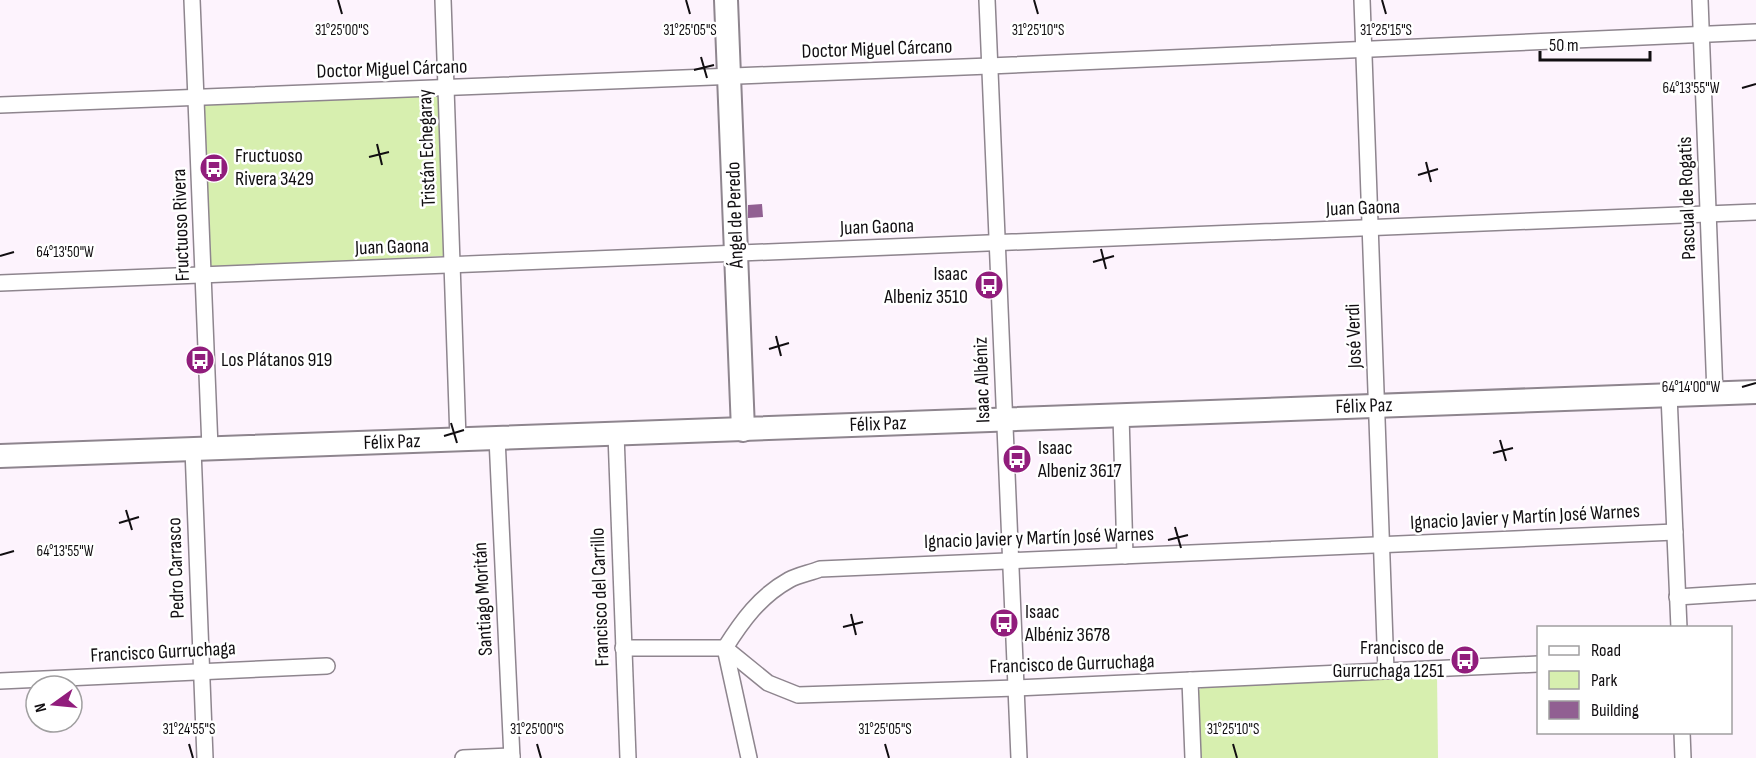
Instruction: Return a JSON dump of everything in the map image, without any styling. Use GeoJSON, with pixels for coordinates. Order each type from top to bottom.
{"type":"FeatureCollection","features":[{"type":"Feature","properties":{"kind":"main road","name":"Ángel de Peredo"},"geometry":{"type":"LineString","coordinates":[[726,0],[743,430]]}},
{"type":"Feature","properties":{"kind":"main road","name":"Félix Paz"},"geometry":{"type":"LineString","coordinates":[[0,456],[1756,392]]}},
{"type":"Feature","properties":{"kind":"street","name":"Fructuoso Rivera"},"geometry":{"type":"LineString","coordinates":[[192,0],[204,275],[201,449]]}},
{"type":"Feature","properties":{"kind":"street","name":"Tristán Echegaray"},"geometry":{"type":"LineString","coordinates":[[443,0],[458,439]]}},
{"type":"Feature","properties":{"kind":"street","name":"Isaac Albéniz"},"geometry":{"type":"LineString","coordinates":[[987,0],[1019,758]]}},
{"type":"Feature","properties":{"kind":"street","name":"José Verdi"},"geometry":{"type":"LineString","coordinates":[[1362,0],[1386,671]]}},
{"type":"Feature","properties":{"kind":"street","name":"Pascual de Rogatis"},"geometry":{"type":"LineString","coordinates":[[1700,0],[1715,394]]}},
{"type":"Feature","properties":{"kind":"street","name":"Doctor Miguel Cárcano"},"geometry":{"type":"LineString","coordinates":[[0,105],[990,66],[1756,32]]}},
{"type":"Feature","properties":{"kind":"street","name":"Juan Gaona"},"geometry":{"type":"LineString","coordinates":[[0,283],[1756,212]]}},
{"type":"Feature","properties":{"kind":"street"},"geometry":{"type":"LineString","coordinates":[[1669,395],[1678,626]]}},
{"type":"Feature","properties":{"kind":"street"},"geometry":{"type":"LineString","coordinates":[[1121,415],[1125,556]]}},
{"type":"Feature","properties":{"kind":"street","name":"Francisco del Carrillo"},"geometry":{"type":"LineString","coordinates":[[616,434],[627,758]]}},
{"type":"Feature","properties":{"kind":"street","name":"Santiago Moritán"},"geometry":{"type":"LineString","coordinates":[[497,438],[512,757]]}},
{"type":"Feature","properties":{"kind":"street","name":"Pedro Carrasco"},"geometry":{"type":"LineString","coordinates":[[201,449],[201,671],[205,758]]}},
{"type":"Feature","properties":{"kind":"street","name":"Ignacio Javier y Martín José Warnes"},"geometry":{"type":"LineString","coordinates":[[725,648],[752,610],[772,591],[791,579],[820,569],[1675,532]]}},
{"type":"Feature","properties":{"kind":"street"},"geometry":{"type":"LineString","coordinates":[[1677,597],[1756,592]]}},
{"type":"Feature","properties":{"kind":"street"},"geometry":{"type":"LineString","coordinates":[[623,648],[725,648],[749,758]]}},
{"type":"Feature","properties":{"kind":"street","name":"Francisco de Gurruchaga"},"geometry":{"type":"LineString","coordinates":[[725,648],[768,683],[798,695],[1016,688],[1537,664]]}},
{"type":"Feature","properties":{"kind":"street","name":"Francisco Gurruchaga"},"geometry":{"type":"LineString","coordinates":[[0,681],[327,666]]}},
{"type":"Feature","properties":{"kind":"street"},"geometry":{"type":"LineString","coordinates":[[1190,680],[1193,758]]}},
{"type":"Feature","properties":{"kind":"street"},"geometry":{"type":"LineString","coordinates":[[1682,734],[1683,758]]}},
{"type":"Feature","properties":{"kind":"street"},"geometry":{"type":"LineString","coordinates":[[463,758],[512,757]]}},
{"type":"Feature","properties":{"kind":"green space"},"geometry":{"type":"Polygon","coordinates":[[[439,93],[446,256],[211,267],[204,104],[439,93]]]}},
{"type":"Feature","properties":{"kind":"green space"},"geometry":{"type":"Polygon","coordinates":[[[1437,674],[1438,758],[1198,758],[1197,693],[1211,683],[1437,674]]]}},
{"type":"Feature","properties":{"kind":"building"},"geometry":{"type":"Polygon","coordinates":[[[762,204],[763,217],[748,218],[748,205],[762,204]]]}},
{"type":"Feature","properties":{"kind":"place","name":"Fructuoso Rivera 3429"},"geometry":{"type":"Point","coordinates":[214,168]}},
{"type":"Feature","properties":{"kind":"place","name":"Isaac Albeniz 3510"},"geometry":{"type":"Point","coordinates":[989,285]}},
{"type":"Feature","properties":{"kind":"place","name":"Los Plátanos 919"},"geometry":{"type":"Point","coordinates":[200,360]}},
{"type":"Feature","properties":{"kind":"place","name":"Isaac Albeniz 3617"},"geometry":{"type":"Point","coordinates":[1017,459]}},
{"type":"Feature","properties":{"kind":"place","name":"Isaac Albéniz 3678"},"geometry":{"type":"Point","coordinates":[1004,623]}},
{"type":"Feature","properties":{"kind":"place","name":"Francisco de Gurruchaga 1251"},"geometry":{"type":"Point","coordinates":[1465,660]}}]}
